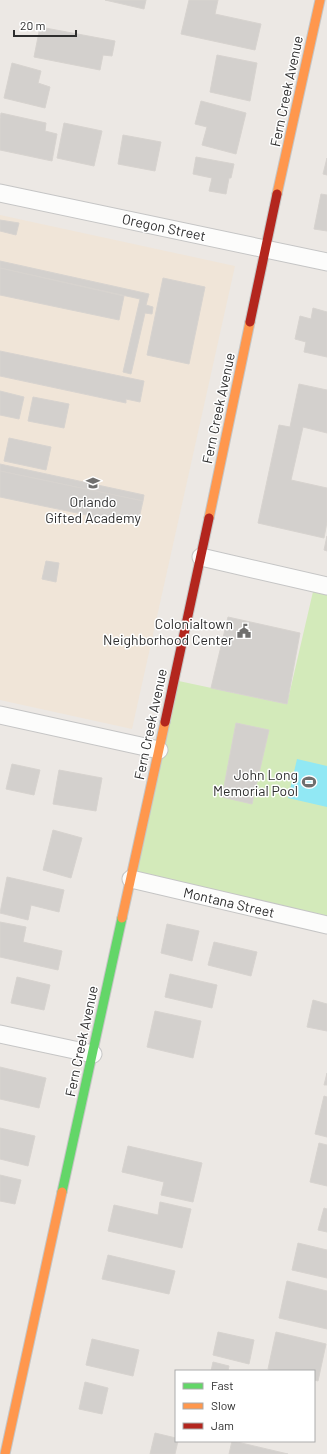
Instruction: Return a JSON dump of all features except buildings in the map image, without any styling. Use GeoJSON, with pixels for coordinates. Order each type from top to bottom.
{"type":"FeatureCollection","features":[{"type":"Feature","properties":{"kind":"street","name":"Fern Creek Avenue"},"geometry":{"type":"LineString","coordinates":[[5,1454],[201,557],[265,249],[320,0]]}},
{"type":"Feature","properties":{"kind":"street","name":"Oregon Street"},"geometry":{"type":"LineString","coordinates":[[0,193],[327,262]]}},
{"type":"Feature","properties":{"kind":"street"},"geometry":{"type":"LineString","coordinates":[[201,557],[327,586]]}},
{"type":"Feature","properties":{"kind":"street"},"geometry":{"type":"LineString","coordinates":[[0,715],[159,750]]}},
{"type":"Feature","properties":{"kind":"street","name":"Montana Street"},"geometry":{"type":"LineString","coordinates":[[131,879],[327,925]]}},
{"type":"Feature","properties":{"kind":"street"},"geometry":{"type":"LineString","coordinates":[[0,1034],[93,1054]]}},
{"type":"Feature","properties":{"kind":"shaded area","name":"Orlando Gifted Academy"},"geometry":{"type":"Polygon","coordinates":[[[0,215],[235,266],[132,729],[0,700],[0,215]]]}},
{"type":"Feature","properties":{"kind":"green space"},"geometry":{"type":"Polygon","coordinates":[[[315,583],[327,586],[327,925],[131,879],[174,680],[287,704],[315,583]]]}},
{"type":"Feature","properties":{"kind":"water","name":"John Long Memorial Pool"},"geometry":{"type":"Polygon","coordinates":[[[297,759],[327,766],[327,807],[288,798],[297,759]]]}},
{"type":"Feature","properties":{"kind":"traffic: fast"},"geometry":{"type":"LineString","coordinates":[[62,1192],[122,918]]}},
{"type":"Feature","properties":{"kind":"traffic: slow"},"geometry":{"type":"LineString","coordinates":[[277,194],[320,0]]}},
{"type":"Feature","properties":{"kind":"traffic: slow"},"geometry":{"type":"LineString","coordinates":[[209,518],[250,322]]}},
{"type":"Feature","properties":{"kind":"traffic: slow"},"geometry":{"type":"LineString","coordinates":[[122,918],[165,722]]}},
{"type":"Feature","properties":{"kind":"traffic: slow"},"geometry":{"type":"LineString","coordinates":[[5,1454],[62,1192]]}},
{"type":"Feature","properties":{"kind":"traffic: jam"},"geometry":{"type":"LineString","coordinates":[[250,322],[277,194]]}},
{"type":"Feature","properties":{"kind":"traffic: jam"},"geometry":{"type":"LineString","coordinates":[[165,722],[209,518]]}},
{"type":"Feature","properties":{"kind":"place","name":"Orlando Gifted Academy"},"geometry":{"type":"Point","coordinates":[93,483]}},
{"type":"Feature","properties":{"kind":"place","name":"Colonialtown Neighborhood Center"},"geometry":{"type":"Point","coordinates":[244,631]}},
{"type":"Feature","properties":{"kind":"place","name":"John Long Memorial Pool"},"geometry":{"type":"Point","coordinates":[309,782]}}]}
